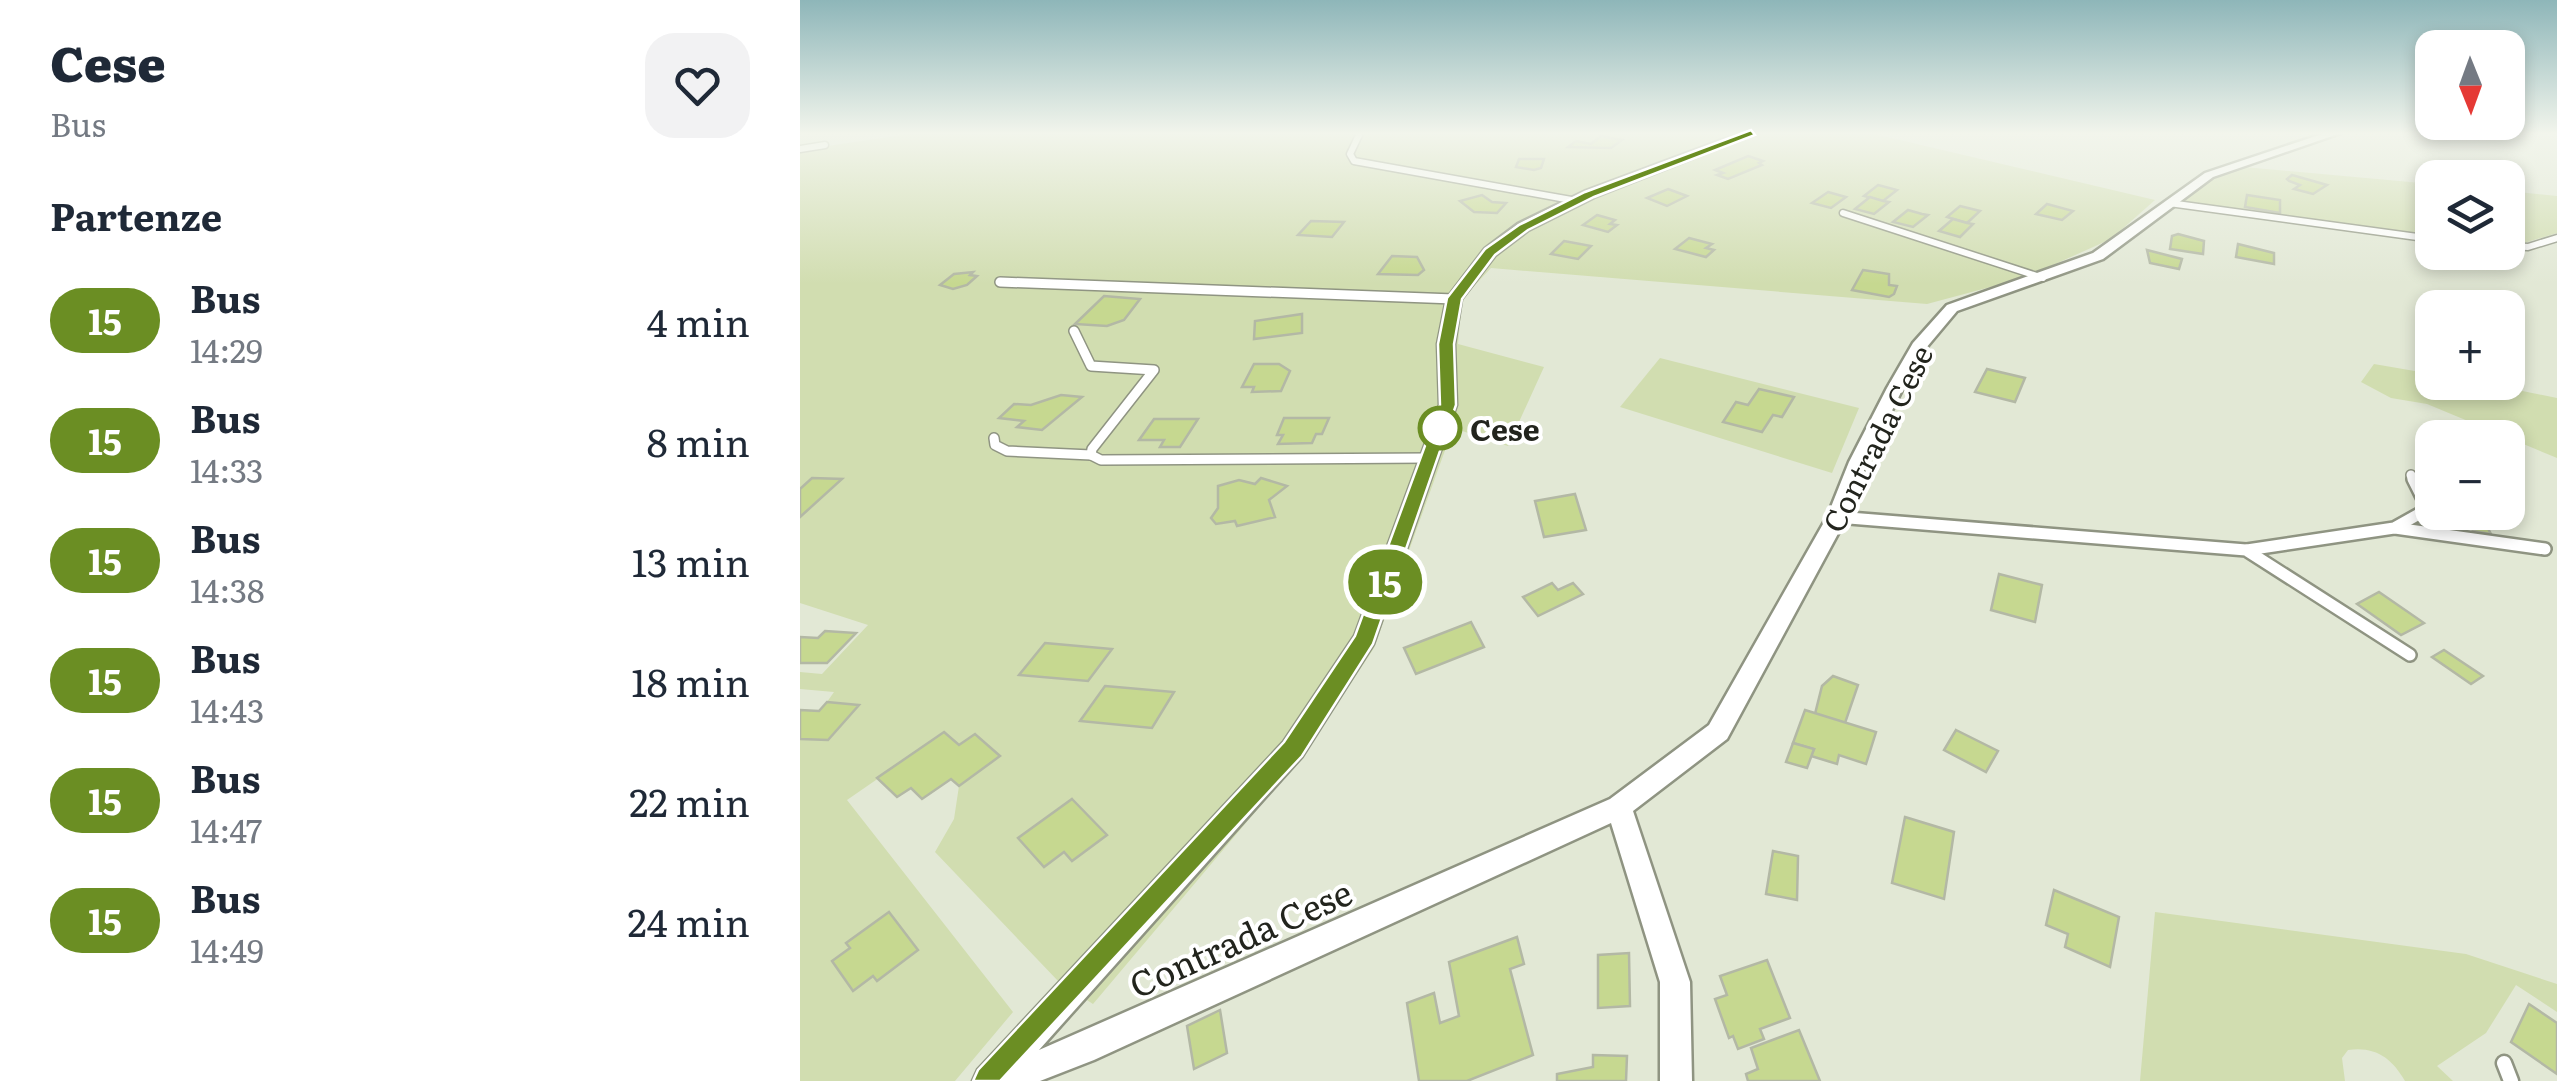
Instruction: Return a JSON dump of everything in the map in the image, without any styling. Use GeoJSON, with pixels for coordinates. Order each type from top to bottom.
{"type":"FeatureCollection","features":[{"type":"Feature","properties":{"kind":"street","name":"Contrada Cese"},"geometry":{"type":"LineString","coordinates":[[989,1081],[1293,749],[1365,638],[1448,405],[1446,344],[1454,298],[1490,252],[1524,228],[1622,183]]}},
{"type":"Feature","properties":{"kind":"street","name":"Contrada Cese"},"geometry":{"type":"LineString","coordinates":[[999,1081],[1094,1044],[1619,807],[1718,732],[1837,517],[1858,462],[1894,388],[1941,318],[1952,308],[2098,256],[2198,183]]}},
{"type":"Feature","properties":{"kind":"street"},"geometry":{"type":"LineString","coordinates":[[1619,807],[1675,982],[1676,1081]]}},
{"type":"Feature","properties":{"kind":"lane"},"geometry":{"type":"LineString","coordinates":[[1479,183],[1577,201]]}},
{"type":"Feature","properties":{"kind":"lane"},"geometry":{"type":"LineString","coordinates":[[2169,202],[2415,237]]}},
{"type":"Feature","properties":{"kind":"lane"},"geometry":{"type":"LineString","coordinates":[[1843,214],[2019,267],[2042,278]]}},
{"type":"Feature","properties":{"kind":"lane"},"geometry":{"type":"LineString","coordinates":[[2525,247],[2557,238]]}},
{"type":"Feature","properties":{"kind":"lane"},"geometry":{"type":"LineString","coordinates":[[1000,282],[1454,298]]}},
{"type":"Feature","properties":{"kind":"lane"},"geometry":{"type":"LineString","coordinates":[[1074,331],[1092,366],[1154,370],[1090,456]]}},
{"type":"Feature","properties":{"kind":"lane"},"geometry":{"type":"LineString","coordinates":[[994,438],[994,446],[1007,451],[1101,460],[1428,458]]}},
{"type":"Feature","properties":{"kind":"lane"},"geometry":{"type":"LineString","coordinates":[[2394,528],[2428,509],[2411,476]]}},
{"type":"Feature","properties":{"kind":"lane"},"geometry":{"type":"LineString","coordinates":[[1837,517],[2246,550],[2394,528],[2545,549]]}},
{"type":"Feature","properties":{"kind":"lane"},"geometry":{"type":"LineString","coordinates":[[2246,550],[2410,656]]}},
{"type":"Feature","properties":{"kind":"lane"},"geometry":{"type":"LineString","coordinates":[[2504,1063],[2511,1081]]}},
{"type":"Feature","properties":{"kind":"green space"},"geometry":{"type":"Polygon","coordinates":[[[800,183],[2085,183],[2155,200],[2111,239],[2024,278],[1927,304],[1491,268],[1462,299],[1458,344],[1544,367],[1508,446],[1453,428],[1374,648],[1305,753],[1093,1004],[1059,982],[935,852],[954,819],[959,786],[1000,756],[975,734],[959,745],[944,733],[847,800],[1013,1012],[955,1081],[800,1081],[800,739],[828,740],[859,706],[827,702],[834,692],[800,689],[800,672],[822,674],[868,625],[800,603],[800,183]]]}},
{"type":"Feature","properties":{"kind":"green space"},"geometry":{"type":"Polygon","coordinates":[[[2204,183],[2415,183],[2415,236],[2177,201],[2204,183]]]}},
{"type":"Feature","properties":{"kind":"green space"},"geometry":{"type":"Polygon","coordinates":[[[2525,193],[2557,196],[2557,233],[2525,243],[2525,193]]]}},
{"type":"Feature","properties":{"kind":"green space"},"geometry":{"type":"Polygon","coordinates":[[[1660,358],[1859,408],[1832,473],[1620,407],[1660,358]]]}},
{"type":"Feature","properties":{"kind":"green space"},"geometry":{"type":"Polygon","coordinates":[[[2374,364],[2415,371],[2415,400],[2525,400],[2525,392],[2557,398],[2557,458],[2525,445],[2525,420],[2466,420],[2427,404],[2391,398],[2361,382],[2374,364]]]}},
{"type":"Feature","properties":{"kind":"green space"},"geometry":{"type":"Polygon","coordinates":[[[2155,912],[2466,954],[2557,984],[2557,1012],[2516,985],[2486,1033],[2437,1066],[2453,1081],[2405,1081],[2382,1055],[2358,1049],[2348,1050],[2342,1058],[2345,1081],[2140,1081],[2155,912]]]}},
{"type":"Feature","properties":{"kind":"building"},"geometry":{"type":"Polygon","coordinates":[[[2296,183],[2327,185],[2313,194],[2294,189],[2300,185],[2296,183]]]}},
{"type":"Feature","properties":{"kind":"building"},"geometry":{"type":"Polygon","coordinates":[[[1878,185],[1897,190],[1883,201],[1864,196],[1878,185]]]}},
{"type":"Feature","properties":{"kind":"building"},"geometry":{"type":"Polygon","coordinates":[[[1668,189],[1687,196],[1667,206],[1647,198],[1668,189]]]}},
{"type":"Feature","properties":{"kind":"building"},"geometry":{"type":"Polygon","coordinates":[[[1828,192],[1846,197],[1831,208],[1812,203],[1828,192]]]}},
{"type":"Feature","properties":{"kind":"building"},"geometry":{"type":"Polygon","coordinates":[[[1482,195],[1492,202],[1506,203],[1497,213],[1474,212],[1460,201],[1482,195]]]}},
{"type":"Feature","properties":{"kind":"building"},"geometry":{"type":"Polygon","coordinates":[[[2247,195],[2280,200],[2280,213],[2245,207],[2247,195]]]}},
{"type":"Feature","properties":{"kind":"building"},"geometry":{"type":"Polygon","coordinates":[[[1870,197],[1889,202],[1874,214],[1855,209],[1870,197]]]}},
{"type":"Feature","properties":{"kind":"building"},"geometry":{"type":"Polygon","coordinates":[[[2047,204],[2073,211],[2062,220],[2036,214],[2047,204]]]}},
{"type":"Feature","properties":{"kind":"building"},"geometry":{"type":"Polygon","coordinates":[[[1960,206],[1980,211],[1967,223],[1947,217],[1960,206]]]}},
{"type":"Feature","properties":{"kind":"building"},"geometry":{"type":"Polygon","coordinates":[[[1908,210],[1928,215],[1913,227],[1893,222],[1908,210]]]}},
{"type":"Feature","properties":{"kind":"building"},"geometry":{"type":"Polygon","coordinates":[[[1597,215],[1615,220],[1610,224],[1617,225],[1608,232],[1583,225],[1597,215]]]}},
{"type":"Feature","properties":{"kind":"building"},"geometry":{"type":"Polygon","coordinates":[[[1953,219],[1973,224],[1960,237],[1939,231],[1953,219]]]}},
{"type":"Feature","properties":{"kind":"building"},"geometry":{"type":"Polygon","coordinates":[[[1311,221],[1344,222],[1332,237],[1298,235],[1311,221]]]}},
{"type":"Feature","properties":{"kind":"building"},"geometry":{"type":"Polygon","coordinates":[[[2172,236],[2204,241],[2203,254],[2170,249],[2172,236]]]}},
{"type":"Feature","properties":{"kind":"building"},"geometry":{"type":"Polygon","coordinates":[[[1689,238],[1712,244],[1706,248],[1714,250],[1706,257],[1675,249],[1689,238]]]}},
{"type":"Feature","properties":{"kind":"building"},"geometry":{"type":"Polygon","coordinates":[[[1564,241],[1591,246],[1578,259],[1551,254],[1564,241]]]}},
{"type":"Feature","properties":{"kind":"building"},"geometry":{"type":"Polygon","coordinates":[[[2238,244],[2274,253],[2274,264],[2236,257],[2238,244]]]}},
{"type":"Feature","properties":{"kind":"building"},"geometry":{"type":"Polygon","coordinates":[[[2147,250],[2182,259],[2179,269],[2150,263],[2147,250]]]}},
{"type":"Feature","properties":{"kind":"building"},"geometry":{"type":"Polygon","coordinates":[[[1392,256],[1417,257],[1424,270],[1418,275],[1378,274],[1392,256]]]}},
{"type":"Feature","properties":{"kind":"building"},"geometry":{"type":"Polygon","coordinates":[[[1863,270],[1889,274],[1889,285],[1897,286],[1894,294],[1889,297],[1852,290],[1863,270]]]}},
{"type":"Feature","properties":{"kind":"building"},"geometry":{"type":"Polygon","coordinates":[[[973,272],[970,275],[977,276],[967,285],[953,289],[940,285],[954,274],[973,272]]]}},
{"type":"Feature","properties":{"kind":"building"},"geometry":{"type":"Polygon","coordinates":[[[1104,296],[1140,299],[1124,320],[1107,326],[1075,324],[1104,296]]]}},
{"type":"Feature","properties":{"kind":"building"},"geometry":{"type":"Polygon","coordinates":[[[1302,314],[1302,333],[1254,339],[1255,321],[1302,314]]]}},
{"type":"Feature","properties":{"kind":"building"},"geometry":{"type":"Polygon","coordinates":[[[1254,364],[1279,364],[1290,371],[1281,391],[1252,392],[1254,387],[1242,387],[1254,364]]]}},
{"type":"Feature","properties":{"kind":"building"},"geometry":{"type":"Polygon","coordinates":[[[1987,369],[2025,378],[2015,402],[1975,392],[1987,369]]]}},
{"type":"Feature","properties":{"kind":"building"},"geometry":{"type":"Polygon","coordinates":[[[1759,389],[1794,397],[1782,417],[1773,415],[1762,432],[1723,422],[1736,402],[1748,405],[1759,389]]]}},
{"type":"Feature","properties":{"kind":"building"},"geometry":{"type":"Polygon","coordinates":[[[1061,395],[1082,397],[1042,430],[1017,427],[1024,421],[999,418],[1014,404],[1031,405],[1061,395]]]}},
{"type":"Feature","properties":{"kind":"building"},"geometry":{"type":"Polygon","coordinates":[[[1284,418],[1329,418],[1322,434],[1316,434],[1312,443],[1278,444],[1284,418]]]}},
{"type":"Feature","properties":{"kind":"building"},"geometry":{"type":"Polygon","coordinates":[[[1154,419],[1198,419],[1180,447],[1160,447],[1164,440],[1139,440],[1154,419]]]}},
{"type":"Feature","properties":{"kind":"building"},"geometry":{"type":"Polygon","coordinates":[[[812,478],[842,479],[800,517],[800,489],[812,478]]]}},
{"type":"Feature","properties":{"kind":"building"},"geometry":{"type":"Polygon","coordinates":[[[1261,478],[1287,486],[1269,500],[1275,517],[1237,526],[1235,521],[1216,524],[1211,518],[1218,508],[1218,486],[1239,480],[1255,484],[1261,478]]]}},
{"type":"Feature","properties":{"kind":"building"},"geometry":{"type":"Polygon","coordinates":[[[1575,494],[1586,530],[1544,537],[1535,501],[1575,494]]]}},
{"type":"Feature","properties":{"kind":"building"},"geometry":{"type":"Polygon","coordinates":[[[1999,574],[2042,585],[2035,622],[1991,610],[1999,574]]]}},
{"type":"Feature","properties":{"kind":"building"},"geometry":{"type":"Polygon","coordinates":[[[1552,583],[1558,590],[1573,583],[1583,594],[1538,616],[1523,597],[1552,583]]]}},
{"type":"Feature","properties":{"kind":"building"},"geometry":{"type":"Polygon","coordinates":[[[2379,592],[2424,623],[2401,635],[2357,604],[2379,592]]]}},
{"type":"Feature","properties":{"kind":"building"},"geometry":{"type":"Polygon","coordinates":[[[1471,622],[1484,647],[1416,674],[1404,648],[1471,622]]]}},
{"type":"Feature","properties":{"kind":"building"},"geometry":{"type":"Polygon","coordinates":[[[825,631],[856,633],[827,663],[800,663],[800,637],[818,638],[825,631]]]}},
{"type":"Feature","properties":{"kind":"building"},"geometry":{"type":"Polygon","coordinates":[[[1045,643],[1112,649],[1088,681],[1019,675],[1045,643]]]}},
{"type":"Feature","properties":{"kind":"building"},"geometry":{"type":"Polygon","coordinates":[[[2444,650],[2483,676],[2471,684],[2432,657],[2444,650]]]}},
{"type":"Feature","properties":{"kind":"building"},"geometry":{"type":"Polygon","coordinates":[[[1833,676],[1858,685],[1845,723],[1815,714],[1822,686],[1833,676]]]}},
{"type":"Feature","properties":{"kind":"building"},"geometry":{"type":"Polygon","coordinates":[[[1105,686],[1174,692],[1152,728],[1080,721],[1105,686]]]}},
{"type":"Feature","properties":{"kind":"building"},"geometry":{"type":"Polygon","coordinates":[[[827,702],[859,705],[828,740],[800,739],[800,710],[819,711],[827,702]]]}},
{"type":"Feature","properties":{"kind":"building"},"geometry":{"type":"Polygon","coordinates":[[[1805,710],[1876,732],[1866,764],[1839,755],[1837,764],[1811,756],[1814,749],[1793,743],[1805,710]]]}},
{"type":"Feature","properties":{"kind":"building"},"geometry":{"type":"Polygon","coordinates":[[[1956,730],[1998,751],[1986,772],[1944,750],[1956,730]]]}},
{"type":"Feature","properties":{"kind":"building"},"geometry":{"type":"Polygon","coordinates":[[[944,732],[959,745],[975,734],[1000,756],[959,786],[951,779],[922,799],[911,788],[897,797],[877,778],[944,732]]]}},
{"type":"Feature","properties":{"kind":"building"},"geometry":{"type":"Polygon","coordinates":[[[1793,743],[1814,749],[1807,768],[1786,762],[1793,743]]]}},
{"type":"Feature","properties":{"kind":"building"},"geometry":{"type":"Polygon","coordinates":[[[1072,799],[1107,835],[1072,861],[1064,852],[1044,867],[1018,838],[1072,799]]]}},
{"type":"Feature","properties":{"kind":"building"},"geometry":{"type":"Polygon","coordinates":[[[1905,817],[1954,832],[1944,899],[1892,883],[1905,817]]]}},
{"type":"Feature","properties":{"kind":"building"},"geometry":{"type":"Polygon","coordinates":[[[1773,851],[1798,856],[1797,900],[1766,894],[1773,851]]]}},
{"type":"Feature","properties":{"kind":"building"},"geometry":{"type":"Polygon","coordinates":[[[2054,890],[2119,917],[2110,967],[2065,947],[2068,934],[2046,925],[2054,890]]]}},
{"type":"Feature","properties":{"kind":"building"},"geometry":{"type":"Polygon","coordinates":[[[889,912],[918,950],[877,981],[873,976],[853,991],[832,961],[850,948],[846,943],[889,912]]]}},
{"type":"Feature","properties":{"kind":"building"},"geometry":{"type":"Polygon","coordinates":[[[1517,937],[1524,964],[1510,969],[1533,1055],[1467,1081],[1419,1081],[1407,1003],[1434,993],[1440,1023],[1459,1016],[1449,962],[1517,937]]]}},
{"type":"Feature","properties":{"kind":"building"},"geometry":{"type":"Polygon","coordinates":[[[1629,953],[1630,1006],[1598,1008],[1598,955],[1629,953]]]}},
{"type":"Feature","properties":{"kind":"building"},"geometry":{"type":"Polygon","coordinates":[[[1767,960],[1790,1018],[1760,1029],[1764,1039],[1738,1049],[1733,1036],[1729,1038],[1715,999],[1727,995],[1720,976],[1767,960]]]}},
{"type":"Feature","properties":{"kind":"building"},"geometry":{"type":"Polygon","coordinates":[[[2529,1004],[2557,1023],[2557,1074],[2511,1042],[2529,1004]]]}},
{"type":"Feature","properties":{"kind":"building"},"geometry":{"type":"Polygon","coordinates":[[[1220,1010],[1227,1053],[1194,1069],[1187,1026],[1220,1010]]]}},
{"type":"Feature","properties":{"kind":"building"},"geometry":{"type":"Polygon","coordinates":[[[1799,1030],[1820,1081],[1748,1081],[1746,1074],[1758,1069],[1751,1048],[1799,1030]]]}},
{"type":"Feature","properties":{"kind":"building"},"geometry":{"type":"Polygon","coordinates":[[[1593,1055],[1627,1056],[1626,1081],[1557,1081],[1557,1074],[1593,1067],[1593,1055]]]}},
{"type":"Feature","properties":{"kind":"bus line","name":"15"},"geometry":{"type":"LineString","coordinates":[[989,1081],[1293,749],[1365,638],[1448,405],[1446,344],[1454,298],[1490,252],[1524,228],[1617,183]]}},
{"type":"Feature","properties":{"kind":"place","name":"Cese"},"geometry":{"type":"Point","coordinates":[1440,428]}}]}
